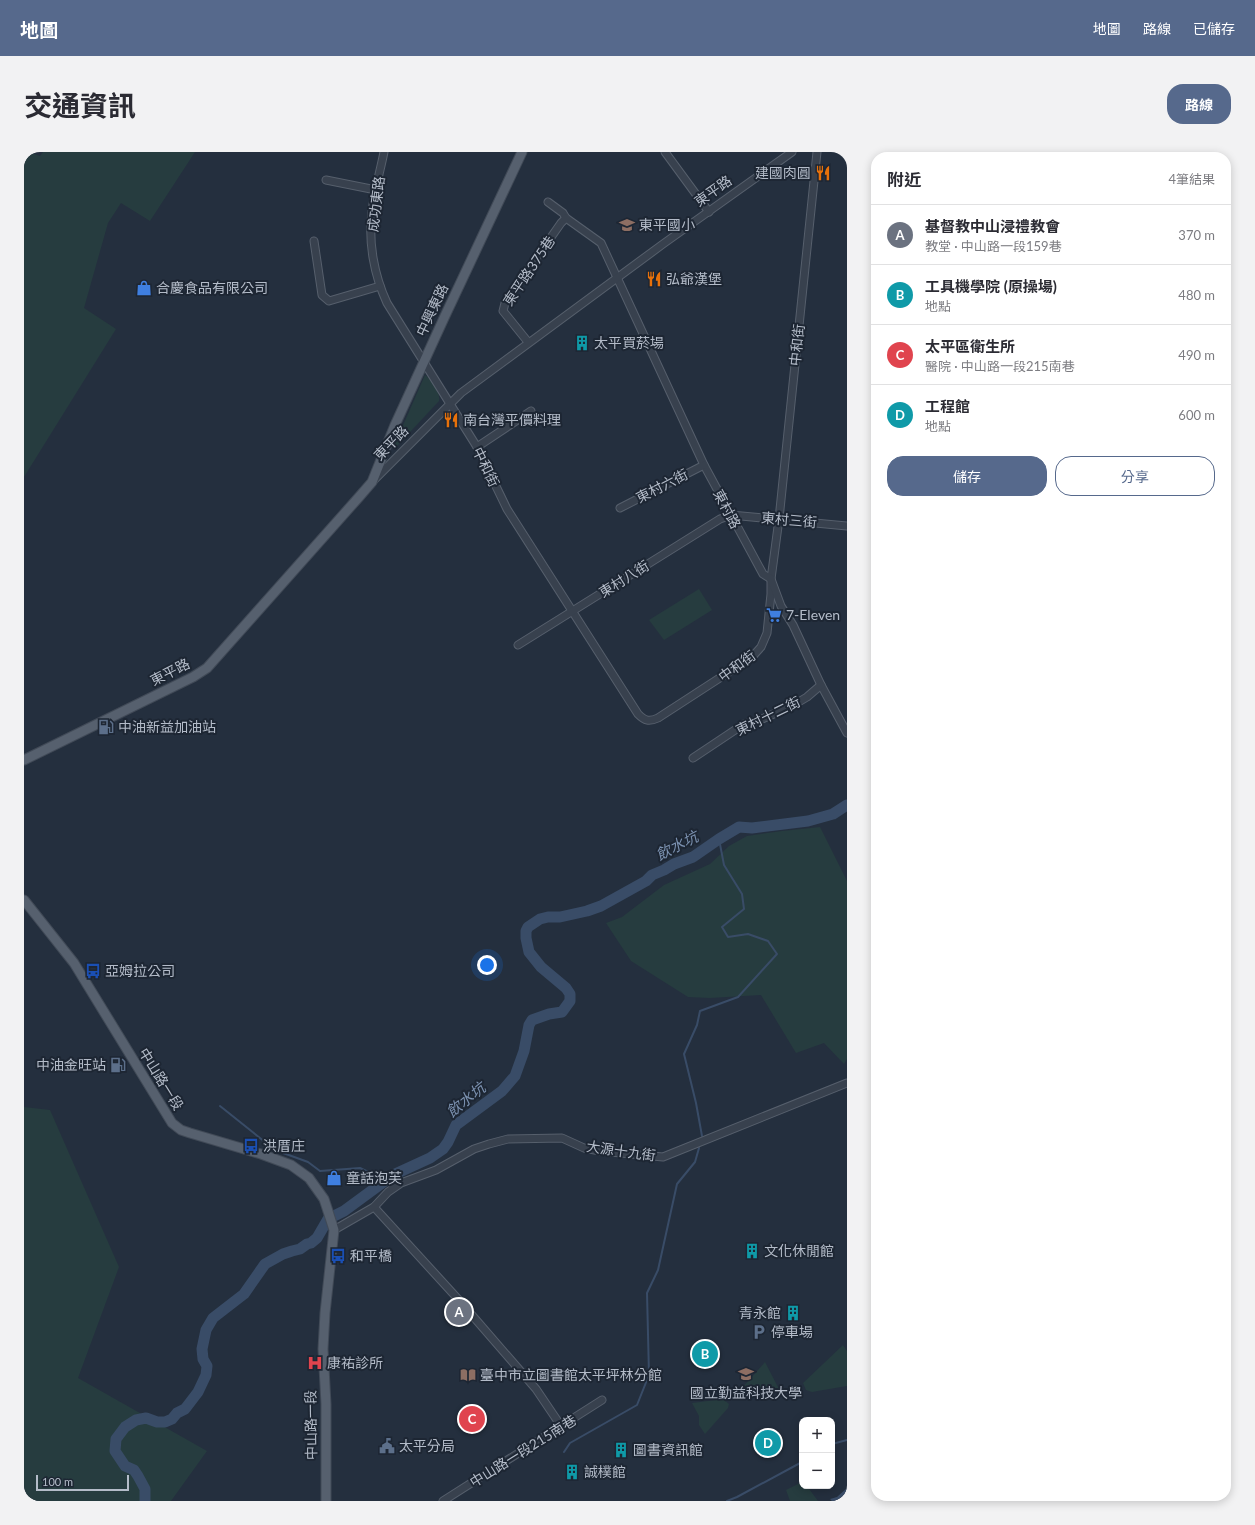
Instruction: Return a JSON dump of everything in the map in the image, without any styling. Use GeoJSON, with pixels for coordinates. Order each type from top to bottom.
{"type":"FeatureCollection","features":[{"type":"Feature","properties":{"kind":"main road","name":"中興東路"},"geometry":{"type":"LineString","coordinates":[[372,482],[387,444],[424,361],[522,152]]}},
{"type":"Feature","properties":{"kind":"main road","name":"東平路"},"geometry":{"type":"LineString","coordinates":[[24,760],[194,677],[207,668],[372,482]]}},
{"type":"Feature","properties":{"kind":"main road","name":"中山路一段"},"geometry":{"type":"LineString","coordinates":[[24,900],[74,963],[172,1122],[181,1130],[261,1154],[291,1165],[309,1178],[324,1199],[334,1230],[325,1313],[323,1349],[326,1404],[326,1501]]}},
{"type":"Feature","properties":{"kind":"street","name":"成功東路"},"geometry":{"type":"LineString","coordinates":[[384,152],[372,213],[371,245],[380,286],[395,318],[424,361],[449,404]]}},
{"type":"Feature","properties":{"kind":"street","name":"東平路"},"geometry":{"type":"LineString","coordinates":[[372,482],[461,393],[528,342],[792,152]]}},
{"type":"Feature","properties":{"kind":"street","name":"中和街"},"geometry":{"type":"LineString","coordinates":[[449,404],[477,447],[504,505],[638,714],[643,719],[649,721],[658,718],[739,667],[752,657],[761,647],[768,633],[771,579],[774,569],[780,519],[817,152]]}},
{"type":"Feature","properties":{"kind":"street"},"geometry":{"type":"LineString","coordinates":[[667,153],[709,212]]}},
{"type":"Feature","properties":{"kind":"street"},"geometry":{"type":"LineString","coordinates":[[326,180],[376,190]]}},
{"type":"Feature","properties":{"kind":"street"},"geometry":{"type":"LineString","coordinates":[[548,202],[563,213],[566,218],[602,243],[618,277]]}},
{"type":"Feature","properties":{"kind":"street","name":"東平路375巷"},"geometry":{"type":"LineString","coordinates":[[528,342],[503,311],[505,303],[566,218]]}},
{"type":"Feature","properties":{"kind":"street"},"geometry":{"type":"LineString","coordinates":[[314,241],[322,295],[329,301],[380,286]]}},
{"type":"Feature","properties":{"kind":"street","name":"東村路"},"geometry":{"type":"LineString","coordinates":[[618,277],[704,465],[762,574],[771,579],[781,606],[792,625],[821,686],[847,733]]}},
{"type":"Feature","properties":{"kind":"street"},"geometry":{"type":"LineString","coordinates":[[477,447],[531,411]]}},
{"type":"Feature","properties":{"kind":"street","name":"東村六街"},"geometry":{"type":"LineString","coordinates":[[620,508],[704,465]]}},
{"type":"Feature","properties":{"kind":"street","name":"東村三街"},"geometry":{"type":"LineString","coordinates":[[730,515],[847,526]]}},
{"type":"Feature","properties":{"kind":"street","name":"東村八街"},"geometry":{"type":"LineString","coordinates":[[518,645],[708,527],[730,515]]}},
{"type":"Feature","properties":{"kind":"street","name":"東村十二街"},"geometry":{"type":"LineString","coordinates":[[693,758],[744,724],[762,719],[792,706],[821,686]]}},
{"type":"Feature","properties":{"kind":"street","name":"大源十九街"},"geometry":{"type":"LineString","coordinates":[[334,1230],[374,1207],[388,1192],[401,1183],[436,1170],[474,1149],[489,1144],[508,1139],[562,1138],[584,1148],[663,1157],[847,1083]]}},
{"type":"Feature","properties":{"kind":"street"},"geometry":{"type":"LineString","coordinates":[[374,1207],[458,1298],[536,1389],[561,1426]]}},
{"type":"Feature","properties":{"kind":"street","name":"中山路一段215南巷"},"geometry":{"type":"LineString","coordinates":[[443,1501],[602,1400]]}},
{"type":"Feature","properties":{"kind":"green space"},"geometry":{"type":"Polygon","coordinates":[[[24,152],[29,152],[40,156],[43,152],[195,152],[150,221],[121,203],[108,223],[84,308],[116,329],[24,477],[24,152]]]}},
{"type":"Feature","properties":{"kind":"green space"},"geometry":{"type":"Polygon","coordinates":[[[425,375],[435,387],[439,401],[397,446],[394,446],[425,375]]]}},
{"type":"Feature","properties":{"kind":"green space"},"geometry":{"type":"Polygon","coordinates":[[[699,589],[712,610],[664,640],[649,620],[699,589]]]}},
{"type":"Feature","properties":{"kind":"green space"},"geometry":{"type":"Polygon","coordinates":[[[820,827],[847,881],[847,1059],[844,1064],[824,1043],[796,1053],[761,995],[710,998],[688,997],[631,961],[606,923],[622,917],[664,885],[710,864],[729,846],[747,836],[820,827]]]}},
{"type":"Feature","properties":{"kind":"green space"},"geometry":{"type":"Polygon","coordinates":[[[24,1107],[50,1110],[119,1267],[78,1378],[207,1451],[171,1501],[24,1501],[24,1107]]]}},
{"type":"Feature","properties":{"kind":"green space"},"geometry":{"type":"Polygon","coordinates":[[[843,1345],[847,1351],[847,1386],[812,1392],[806,1390],[803,1383],[843,1345]]]}},
{"type":"Feature","properties":{"kind":"green space"},"geometry":{"type":"Polygon","coordinates":[[[765,1362],[780,1391],[746,1396],[742,1393],[742,1388],[765,1362]]]}},
{"type":"Feature","properties":{"kind":"green space"},"geometry":{"type":"Polygon","coordinates":[[[723,1399],[729,1404],[728,1408],[705,1434],[699,1425],[699,1416],[692,1403],[723,1399]]]}},
{"type":"Feature","properties":{"kind":"green space"},"geometry":{"type":"Polygon","coordinates":[[[799,1484],[799,1489],[809,1489],[818,1501],[790,1501],[786,1490],[799,1484]]]}},
{"type":"Feature","properties":{"kind":"water"},"geometry":{"type":"Polygon","coordinates":[[[847,1488],[847,1501],[832,1501],[830,1499],[837,1497],[847,1488]]]}},
{"type":"Feature","properties":{"kind":"waterway","name":"飲水坑"},"geometry":{"type":"LineString","coordinates":[[145,1501],[145,1489],[138,1476],[134,1470],[125,1466],[115,1451],[116,1439],[125,1427],[136,1420],[146,1418],[157,1422],[165,1422],[172,1419],[177,1413],[185,1409],[198,1392],[206,1375],[207,1366],[203,1359],[202,1349],[206,1330],[213,1318],[244,1294],[265,1264],[283,1254],[300,1249],[311,1243],[317,1238],[328,1219],[344,1211],[393,1175],[430,1158],[443,1149],[456,1125],[502,1091],[515,1076],[524,1051],[529,1025],[532,1020],[549,1014],[562,1012],[570,1001],[570,994],[566,988],[541,967],[529,952],[526,938],[526,931],[528,927],[540,919],[560,917],[587,911],[601,906],[646,881],[652,875],[674,864],[693,857],[739,827],[752,828],[808,821],[833,814],[847,805]]}},
{"type":"Feature","properties":{"kind":"waterway"},"geometry":{"type":"LineString","coordinates":[[702,1136],[696,1103],[684,1054],[697,1025],[700,1011],[738,997],[777,954],[768,941],[748,934],[728,937],[722,927],[744,909],[742,894],[724,865],[719,839]]}},
{"type":"Feature","properties":{"kind":"waterway"},"geometry":{"type":"LineString","coordinates":[[220,1106],[275,1150],[308,1162],[320,1171],[360,1168],[385,1180]]}},
{"type":"Feature","properties":{"kind":"waterway"},"geometry":{"type":"LineString","coordinates":[[564,1452],[570,1443],[637,1405],[649,1375],[647,1293],[658,1270],[677,1184],[695,1162],[699,1148]]}},
{"type":"Feature","properties":{"kind":"waterway"},"geometry":{"type":"LineString","coordinates":[[835,1443],[847,1440]]}},
{"type":"Feature","properties":{"kind":"waterway"},"geometry":{"type":"LineString","coordinates":[[727,1501],[799,1464]]}},
{"type":"Feature","properties":{"kind":"place","name":"建國肉圓"},"geometry":{"type":"Point","coordinates":[823,173]}},
{"type":"Feature","properties":{"kind":"place","name":"東平國小"},"geometry":{"type":"Point","coordinates":[627,225]}},
{"type":"Feature","properties":{"kind":"place","name":"弘爺漢堡"},"geometry":{"type":"Point","coordinates":[654,279]}},
{"type":"Feature","properties":{"kind":"place","name":"合慶食品有限公司"},"geometry":{"type":"Point","coordinates":[144,288]}},
{"type":"Feature","properties":{"kind":"place","name":"太平買菸場"},"geometry":{"type":"Point","coordinates":[582,343]}},
{"type":"Feature","properties":{"kind":"place","name":"南台灣平價料理"},"geometry":{"type":"Point","coordinates":[451,420]}},
{"type":"Feature","properties":{"kind":"place","name":"7-Eleven"},"geometry":{"type":"Point","coordinates":[774,615]}},
{"type":"Feature","properties":{"kind":"place","name":"中油新益加油站"},"geometry":{"type":"Point","coordinates":[106,727]}},
{"type":"Feature","properties":{"kind":"place","name":"亞姆拉公司"},"geometry":{"type":"Point","coordinates":[93,971]}},
{"type":"Feature","properties":{"kind":"place","name":"中油金旺站"},"geometry":{"type":"Point","coordinates":[118,1065]}},
{"type":"Feature","properties":{"kind":"place","name":"洪厝庄"},"geometry":{"type":"Point","coordinates":[251,1146]}},
{"type":"Feature","properties":{"kind":"place","name":"童話泡芙"},"geometry":{"type":"Point","coordinates":[334,1178]}},
{"type":"Feature","properties":{"kind":"place","name":"文化休閒館"},"geometry":{"type":"Point","coordinates":[752,1251]}},
{"type":"Feature","properties":{"kind":"place","name":"和平橋"},"geometry":{"type":"Point","coordinates":[338,1256]}},
{"type":"Feature","properties":{"kind":"place","name":"基督教中山浸禮教會"},"geometry":{"type":"Point","coordinates":[459,1312]}},
{"type":"Feature","properties":{"kind":"place","name":"青永館"},"geometry":{"type":"Point","coordinates":[793,1313]}},
{"type":"Feature","properties":{"kind":"place","name":"停車場"},"geometry":{"type":"Point","coordinates":[759,1332]}},
{"type":"Feature","properties":{"kind":"place","name":"工具機學院 (原操場)"},"geometry":{"type":"Point","coordinates":[705,1354]}},
{"type":"Feature","properties":{"kind":"place","name":"康祐診所"},"geometry":{"type":"Point","coordinates":[315,1363]}},
{"type":"Feature","properties":{"kind":"place","name":"國立勤益科技大學"},"geometry":{"type":"Point","coordinates":[746,1374]}},
{"type":"Feature","properties":{"kind":"place","name":"臺中市立圖書館太平坪林分館"},"geometry":{"type":"Point","coordinates":[468,1375]}},
{"type":"Feature","properties":{"kind":"place","name":"太平區衛生所"},"geometry":{"type":"Point","coordinates":[472,1419]}},
{"type":"Feature","properties":{"kind":"place","name":"工程館"},"geometry":{"type":"Point","coordinates":[768,1443]}},
{"type":"Feature","properties":{"kind":"place","name":"太平分局"},"geometry":{"type":"Point","coordinates":[387,1446]}},
{"type":"Feature","properties":{"kind":"place","name":"圖書資訊館"},"geometry":{"type":"Point","coordinates":[621,1450]}},
{"type":"Feature","properties":{"kind":"place","name":"誠樸館"},"geometry":{"type":"Point","coordinates":[572,1472]}}]}
